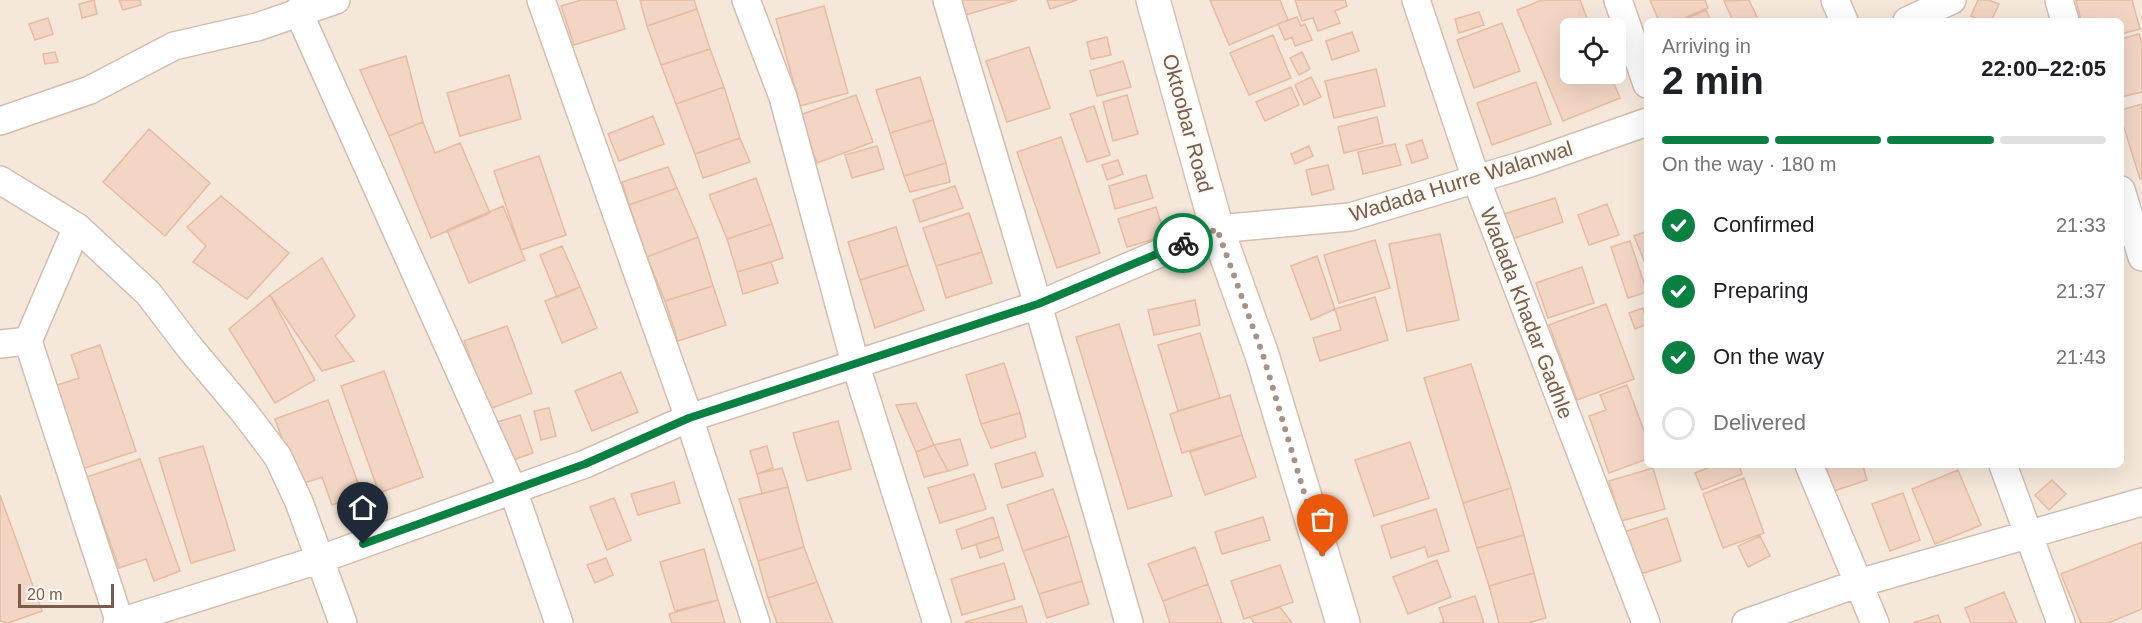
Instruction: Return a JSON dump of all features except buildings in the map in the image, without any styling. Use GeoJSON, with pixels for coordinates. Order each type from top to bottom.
{"type":"FeatureCollection","features":[{"type":"Feature","properties":{"kind":"street"},"geometry":{"type":"LineString","coordinates":[[0,121],[90,90],[174,46],[257,27],[298,11],[336,0]]}},
{"type":"Feature","properties":{"kind":"street"},"geometry":{"type":"LineString","coordinates":[[541,0],[689,418],[756,623]]}},
{"type":"Feature","properties":{"kind":"street"},"geometry":{"type":"LineString","coordinates":[[746,0],[783,97],[855,363],[937,623]]}},
{"type":"Feature","properties":{"kind":"street"},"geometry":{"type":"LineString","coordinates":[[947,0],[1038,304],[1129,623]]}},
{"type":"Feature","properties":{"kind":"street","name":"Oktoobar Road"},"geometry":{"type":"LineString","coordinates":[[1154,0],[1217,229],[1263,355],[1343,623]]}},
{"type":"Feature","properties":{"kind":"street","name":"Wadada Khadar Gadhle"},"geometry":{"type":"LineString","coordinates":[[1416,0],[1476,179],[1646,623]]}},
{"type":"Feature","properties":{"kind":"street"},"geometry":{"type":"LineString","coordinates":[[1618,0],[1644,75]]}},
{"type":"Feature","properties":{"kind":"street"},"geometry":{"type":"LineString","coordinates":[[1835,0],[1843,18]]}},
{"type":"Feature","properties":{"kind":"street"},"geometry":{"type":"LineString","coordinates":[[1913,18],[1952,0]]}},
{"type":"Feature","properties":{"kind":"street"},"geometry":{"type":"LineString","coordinates":[[2059,0],[2064,18]]}},
{"type":"Feature","properties":{"kind":"street"},"geometry":{"type":"LineString","coordinates":[[298,11],[513,490],[559,623]]}},
{"type":"Feature","properties":{"kind":"street","name":"Wadada Hurre Walanwal"},"geometry":{"type":"LineString","coordinates":[[119,623],[321,559],[513,490],[585,464],[689,418],[1038,304],[1217,229],[1350,217],[1530,163],[1644,123]]}},
{"type":"Feature","properties":{"kind":"street"},"geometry":{"type":"LineString","coordinates":[[0,180],[76,227],[148,293],[278,457],[299,502],[343,623]]}},
{"type":"Feature","properties":{"kind":"street"},"geometry":{"type":"LineString","coordinates":[[2124,200],[2142,257]]}},
{"type":"Feature","properties":{"kind":"street"},"geometry":{"type":"LineString","coordinates":[[76,227],[28,341],[119,623]]}},
{"type":"Feature","properties":{"kind":"street"},"geometry":{"type":"LineString","coordinates":[[0,344],[28,341]]}},
{"type":"Feature","properties":{"kind":"street"},"geometry":{"type":"LineString","coordinates":[[1810,468],[1875,623]]}},
{"type":"Feature","properties":{"kind":"street"},"geometry":{"type":"LineString","coordinates":[[2004,468],[2061,623]]}},
{"type":"Feature","properties":{"kind":"street"},"geometry":{"type":"LineString","coordinates":[[1746,623],[1859,583],[2142,502]]}},
{"type":"Feature","properties":{"kind":"shaded area"},"geometry":{"type":"Polygon","coordinates":[[[0,0],[2142,0],[2142,623],[0,623],[0,0]]]}},
{"type":"Feature","properties":{"kind":"way so far"},"geometry":{"type":"LineString","coordinates":[[1183,243],[1217,229],[1263,355],[1323,556]]}},
{"type":"Feature","properties":{"kind":"route"},"geometry":{"type":"LineString","coordinates":[[363,544],[585,464],[689,418],[1038,304],[1183,243]]}}]}
